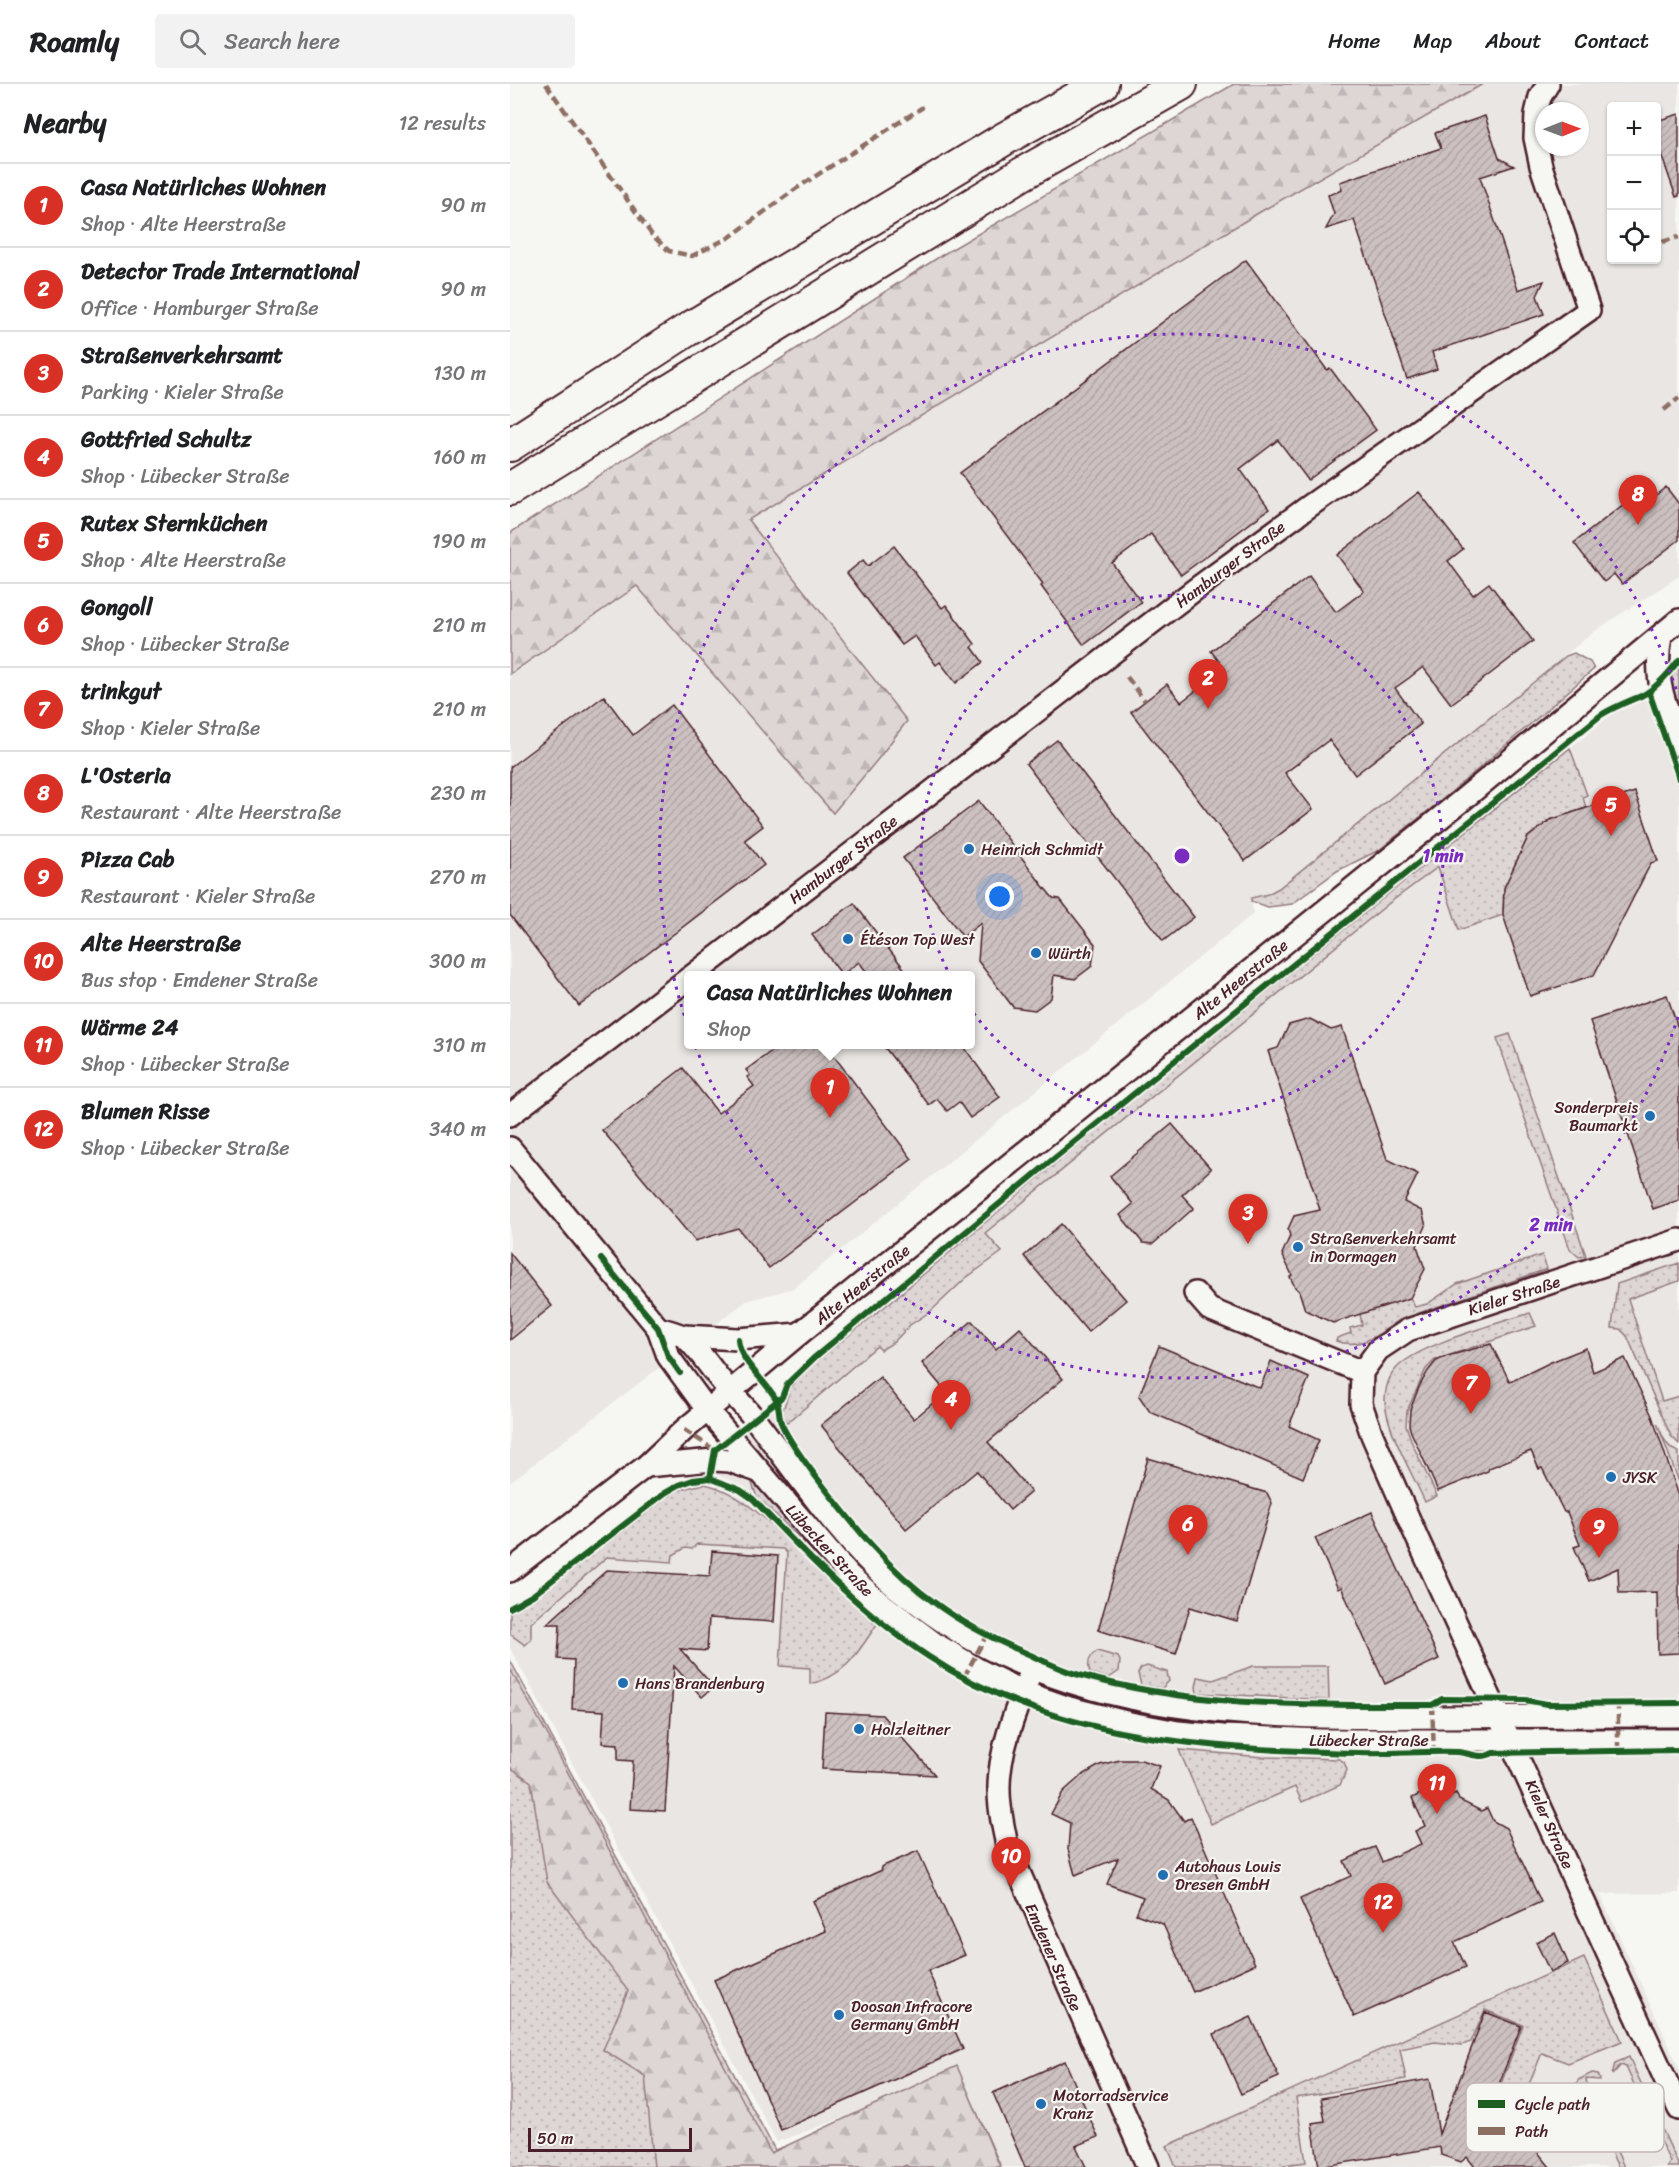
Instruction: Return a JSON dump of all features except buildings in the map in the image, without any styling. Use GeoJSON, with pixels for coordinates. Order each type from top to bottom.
{"type":"FeatureCollection","features":[{"type":"Feature","properties":{"kind":"highway"},"geometry":{"type":"LineString","coordinates":[[510,445],[687,330],[1004,139],[1102,84]]}},
{"type":"Feature","properties":{"kind":"highway"},"geometry":{"type":"LineString","coordinates":[[510,489],[1022,174],[1181,84]]}},
{"type":"Feature","properties":{"kind":"street","name":"Hamburger Straße"},"geometry":{"type":"LineString","coordinates":[[697,971],[1193,591],[1308,507],[1589,310],[1540,166],[1535,138],[1536,114],[1540,97],[1548,84]]}},
{"type":"Feature","properties":{"kind":"street","name":"Alte Heerstraße"},"geometry":{"type":"LineString","coordinates":[[510,1571],[646,1466],[799,1334],[1444,815],[1679,620]]}},
{"type":"Feature","properties":{"kind":"street"},"geometry":{"type":"LineString","coordinates":[[1661,636],[1657,657],[1659,683],[1679,744]]}},
{"type":"Feature","properties":{"kind":"street","name":"Hamburger Straße"},"geometry":{"type":"LineString","coordinates":[[510,1115],[684,981]]}},
{"type":"Feature","properties":{"kind":"street"},"geometry":{"type":"LineString","coordinates":[[510,1148],[658,1328],[668,1356],[708,1411]]}},
{"type":"Feature","properties":{"kind":"street","name":"Kieler Straße"},"geometry":{"type":"LineString","coordinates":[[1679,1240],[1408,1330],[1378,1350],[1362,1371],[1361,1404],[1372,1435],[1679,2109]]}},
{"type":"Feature","properties":{"kind":"street"},"geometry":{"type":"LineString","coordinates":[[1195,1293],[1209,1309],[1362,1371]]}},
{"type":"Feature","properties":{"kind":"street"},"geometry":{"type":"LineString","coordinates":[[658,1328],[684,1336],[731,1392]]}},
{"type":"Feature","properties":{"kind":"street","name":"Alte Heerstraße"},"geometry":{"type":"LineString","coordinates":[[684,1336],[738,1339],[799,1334]]}},
{"type":"Feature","properties":{"kind":"street","name":"Lübecker Straße"},"geometry":{"type":"LineString","coordinates":[[731,1392],[755,1419],[795,1475],[837,1526],[893,1586],[944,1623],[992,1651],[1032,1670],[1076,1686],[1182,1708],[1268,1715],[1679,1716]]}},
{"type":"Feature","properties":{"kind":"street","name":"Lübecker Straße"},"geometry":{"type":"LineString","coordinates":[[708,1411],[733,1437],[759,1471],[849,1575],[877,1600],[934,1643],[979,1670],[1023,1692],[1069,1708],[1178,1732],[1223,1736],[1321,1740],[1679,1740]]}},
{"type":"Feature","properties":{"kind":"street"},"geometry":{"type":"LineString","coordinates":[[646,1466],[714,1460],[730,1461],[759,1471]]}},
{"type":"Feature","properties":{"kind":"street","name":"Emdener Straße"},"geometry":{"type":"LineString","coordinates":[[1032,1670],[1023,1692],[1000,1770],[1000,1806],[1007,1845],[1148,2167]]}},
{"type":"Feature","properties":{"kind":"shaded area"},"geometry":{"type":"Polygon","coordinates":[[[1483,84],[1679,84],[1679,576],[1596,630],[1279,888],[1268,894],[1251,898],[1253,914],[794,1288],[746,1301],[510,1482],[510,674],[637,586],[833,812],[907,721],[747,520],[1260,212],[1483,84]]]}},
{"type":"Feature","properties":{"kind":"shaded area"},"geometry":{"type":"Polygon","coordinates":[[[1679,680],[1679,1893],[1600,1894],[1679,2068],[1679,2167],[1002,2167],[961,2074],[777,2142],[510,1648],[510,1630],[786,1398],[803,1372],[1345,929],[1615,712],[1646,700],[1679,680]]]}},
{"type":"Feature","properties":{"kind":"green space"},"geometry":{"type":"Polygon","coordinates":[[[1234,84],[1483,84],[1260,212],[748,520],[907,721],[833,813],[637,586],[510,674],[510,533],[942,255],[1234,84]]]}},
{"type":"Feature","properties":{"kind":"green space"},"geometry":{"type":"Polygon","coordinates":[[[1574,653],[1590,662],[1594,669],[1455,789],[1379,850],[1337,871],[1292,904],[1268,907],[1251,901],[1251,898],[1268,894],[1279,888],[1566,656],[1574,653]]]}},
{"type":"Feature","properties":{"kind":"green space"},"geometry":{"type":"Polygon","coordinates":[[[1679,667],[1679,727],[1665,684],[1679,667]]]}},
{"type":"Feature","properties":{"kind":"green space"},"geometry":{"type":"Polygon","coordinates":[[[1570,748],[1587,795],[1583,797],[1586,808],[1550,820],[1528,837],[1504,888],[1503,915],[1459,930],[1438,867],[1388,904],[985,1233],[1002,1252],[966,1278],[931,1311],[910,1325],[894,1342],[881,1350],[877,1346],[787,1423],[782,1413],[790,1389],[804,1371],[888,1304],[1113,1115],[1570,748]]]}},
{"type":"Feature","properties":{"kind":"green space"},"geometry":{"type":"Polygon","coordinates":[[[1510,1034],[1586,1256],[1579,1257],[1570,1249],[1497,1038],[1510,1034]]]}},
{"type":"Feature","properties":{"kind":"green space"},"geometry":{"type":"Polygon","coordinates":[[[1542,1255],[1547,1269],[1399,1320],[1362,1342],[1336,1341],[1337,1338],[1351,1333],[1350,1328],[1362,1325],[1360,1314],[1410,1298],[1415,1307],[1427,1304],[1457,1284],[1542,1255]]]}},
{"type":"Feature","properties":{"kind":"green space"},"geometry":{"type":"Polygon","coordinates":[[[1679,1263],[1679,1281],[1628,1299],[1662,1401],[1679,1396],[1679,1444],[1671,1436],[1627,1336],[1620,1329],[1612,1328],[1617,1284],[1679,1263]]]}},
{"type":"Feature","properties":{"kind":"green space"},"geometry":{"type":"Polygon","coordinates":[[[1530,1313],[1536,1326],[1435,1360],[1426,1369],[1407,1411],[1406,1425],[1437,1496],[1425,1502],[1397,1444],[1389,1420],[1385,1394],[1392,1374],[1405,1361],[1438,1344],[1530,1313]]]}},
{"type":"Feature","properties":{"kind":"green space"},"geometry":{"type":"Polygon","coordinates":[[[1657,1423],[1671,1448],[1679,1452],[1679,1482],[1657,1423]]]}},
{"type":"Feature","properties":{"kind":"green space"},"geometry":{"type":"Polygon","coordinates":[[[754,1482],[833,1570],[757,1497],[752,1483],[754,1482]]]}},
{"type":"Feature","properties":{"kind":"green space"},"geometry":{"type":"Polygon","coordinates":[[[704,1484],[737,1497],[752,1508],[877,1624],[850,1662],[842,1669],[810,1684],[810,1668],[780,1666],[787,1553],[783,1549],[697,1544],[692,1549],[685,1548],[673,1555],[672,1562],[607,1557],[531,1623],[531,1640],[525,1645],[510,1634],[510,1613],[571,1571],[667,1497],[678,1490],[704,1484]]]}},
{"type":"Feature","properties":{"kind":"green space"},"geometry":{"type":"Polygon","coordinates":[[[1097,1651],[1118,1657],[1119,1671],[1109,1678],[1090,1673],[1089,1661],[1097,1651]]]}},
{"type":"Feature","properties":{"kind":"green space"},"geometry":{"type":"Polygon","coordinates":[[[510,1660],[775,2150],[963,2081],[1001,2167],[510,2167],[510,1660]]]}},
{"type":"Feature","properties":{"kind":"green space"},"geometry":{"type":"Polygon","coordinates":[[[1147,1666],[1167,1672],[1169,1681],[1162,1688],[1141,1685],[1138,1673],[1141,1668],[1147,1666]]]}},
{"type":"Feature","properties":{"kind":"green space"},"geometry":{"type":"Polygon","coordinates":[[[1253,1666],[1328,1666],[1329,1700],[1197,1693],[1198,1677],[1213,1680],[1253,1666]]]}},
{"type":"Feature","properties":{"kind":"green space"},"geometry":{"type":"Polygon","coordinates":[[[510,1669],[550,1739],[771,2153],[957,2066],[1000,2167],[909,2167],[906,2165],[902,2167],[654,2167],[645,2076],[603,2050],[628,1991],[547,1882],[531,1782],[510,1767],[510,1669]]]}},
{"type":"Feature","properties":{"kind":"green space"},"geometry":{"type":"Polygon","coordinates":[[[1179,1750],[1263,1757],[1339,1759],[1344,1762],[1347,1770],[1340,1785],[1302,1802],[1295,1787],[1211,1824],[1179,1750]]]}},
{"type":"Feature","properties":{"kind":"green space"},"geometry":{"type":"Polygon","coordinates":[[[1584,1958],[1622,2041],[1568,2063],[1542,2053],[1530,2083],[1501,2083],[1523,2025],[1485,2010],[1471,2042],[1462,2045],[1435,2042],[1400,2049],[1406,2079],[1296,2098],[1306,2162],[1284,2165],[1284,2167],[1176,2167],[1167,2146],[1584,1958]]]}},
{"type":"Feature","properties":{"kind":"green space"},"geometry":{"type":"Polygon","coordinates":[[[1629,2057],[1641,2083],[1633,2083],[1626,2067],[1621,2065],[1612,2075],[1615,2063],[1629,2057]]]}},
{"type":"Feature","properties":{"kind":"green space"},"geometry":{"type":"Polygon","coordinates":[[[1592,2073],[1598,2074],[1600,2080],[1586,2079],[1587,2083],[1577,2083],[1578,2080],[1592,2073]]]}},
{"type":"Feature","properties":{"kind":"green space"},"geometry":{"type":"Polygon","coordinates":[[[1664,2134],[1679,2167],[1667,2167],[1670,2162],[1664,2149],[1664,2134]]]}},
{"type":"Feature","properties":{"kind":"green space"},"geometry":{"type":"Polygon","coordinates":[[[1611,2152],[1617,2152],[1624,2167],[1618,2167],[1611,2152]]]}},
{"type":"Feature","properties":{"kind":"marked path"},"geometry":{"type":"LineString","coordinates":[[546,84],[652,235],[669,251],[692,256],[730,237],[797,188],[923,107]]}},
{"type":"Feature","properties":{"kind":"marked path"},"geometry":{"type":"LineString","coordinates":[[1662,242],[1679,237]]}},
{"type":"Feature","properties":{"kind":"marked path"},"geometry":{"type":"LineString","coordinates":[[1664,410],[1679,398]]}},
{"type":"Feature","properties":{"kind":"marked path"},"geometry":{"type":"LineString","coordinates":[[1127,677],[1145,701]]}},
{"type":"Feature","properties":{"kind":"marked path"},"geometry":{"type":"LineString","coordinates":[[684,1430],[715,1450]]}},
{"type":"Feature","properties":{"kind":"marked path"},"geometry":{"type":"LineString","coordinates":[[964,1677],[986,1636]]}},
{"type":"Feature","properties":{"kind":"marked path"},"geometry":{"type":"LineString","coordinates":[[1618,1703],[1618,1751]]}},
{"type":"Feature","properties":{"kind":"marked path"},"geometry":{"type":"LineString","coordinates":[[1432,1705],[1434,1752]]}},
{"type":"Feature","properties":{"kind":"cycle path"},"geometry":{"type":"LineString","coordinates":[[710,1478],[715,1450],[782,1397],[787,1384],[815,1357],[1051,1161],[1601,715],[1652,689],[1679,660]]}},
{"type":"Feature","properties":{"kind":"cycle path"},"geometry":{"type":"LineString","coordinates":[[1649,692],[1679,778]]}},
{"type":"Feature","properties":{"kind":"cycle path"},"geometry":{"type":"LineString","coordinates":[[601,1259],[658,1328],[668,1356],[680,1373]]}},
{"type":"Feature","properties":{"kind":"cycle path"},"geometry":{"type":"LineString","coordinates":[[738,1339],[743,1356],[776,1399],[781,1422],[794,1446],[844,1512],[886,1561],[918,1590],[956,1618],[990,1637],[1063,1670],[1120,1685],[1164,1693],[1252,1702],[1432,1705],[1442,1699],[1525,1700],[1547,1704],[1679,1703]]}},
{"type":"Feature","properties":{"kind":"cycle path"},"geometry":{"type":"LineString","coordinates":[[510,1608],[533,1595],[665,1493],[693,1480],[710,1478],[740,1490],[753,1499],[815,1563],[859,1603],[929,1657],[978,1685],[1029,1707],[1082,1723],[1136,1735],[1191,1743],[1303,1751],[1458,1752],[1480,1756],[1493,1753],[1679,1750]]}},
{"type":"Feature","properties":{"kind":"place","name":"L'Osteria"},"geometry":{"type":"Point","coordinates":[1638,525]}},
{"type":"Feature","properties":{"kind":"place","name":"Detector Trade International"},"geometry":{"type":"Point","coordinates":[1208,709]}},
{"type":"Feature","properties":{"kind":"place","name":"Rutex Sternküchen"},"geometry":{"type":"Point","coordinates":[1611,836]}},
{"type":"Feature","properties":{"kind":"place","name":"Heinrich Schmidt"},"geometry":{"type":"Point","coordinates":[969,849]}},
{"type":"Feature","properties":{"kind":"place","name":"Étéson Top West"},"geometry":{"type":"Point","coordinates":[848,939]}},
{"type":"Feature","properties":{"kind":"place","name":"Würth"},"geometry":{"type":"Point","coordinates":[1036,953]}},
{"type":"Feature","properties":{"kind":"place","name":"Sonderpreis Baumarkt"},"geometry":{"type":"Point","coordinates":[1650,1116]}},
{"type":"Feature","properties":{"kind":"place","name":"Casa Natürliches Wohnen"},"geometry":{"type":"Point","coordinates":[830,1118]}},
{"type":"Feature","properties":{"kind":"place","name":"Straßenverkehrsamt"},"geometry":{"type":"Point","coordinates":[1248,1244]}},
{"type":"Feature","properties":{"kind":"place","name":"Straßenverkehrsamt in Dormagen"},"geometry":{"type":"Point","coordinates":[1298,1247]}},
{"type":"Feature","properties":{"kind":"place","name":"trinkgut"},"geometry":{"type":"Point","coordinates":[1471,1414]}},
{"type":"Feature","properties":{"kind":"place","name":"Gottfried Schultz"},"geometry":{"type":"Point","coordinates":[951,1430]}},
{"type":"Feature","properties":{"kind":"place","name":"JYSK"},"geometry":{"type":"Point","coordinates":[1611,1477]}},
{"type":"Feature","properties":{"kind":"place","name":"Gongoll"},"geometry":{"type":"Point","coordinates":[1188,1555]}},
{"type":"Feature","properties":{"kind":"place","name":"Pizza Cab"},"geometry":{"type":"Point","coordinates":[1599,1558]}},
{"type":"Feature","properties":{"kind":"place","name":"Hans Brandenburg"},"geometry":{"type":"Point","coordinates":[623,1683]}},
{"type":"Feature","properties":{"kind":"place","name":"Holzleitner"},"geometry":{"type":"Point","coordinates":[859,1729]}},
{"type":"Feature","properties":{"kind":"place","name":"Wärme 24"},"geometry":{"type":"Point","coordinates":[1437,1814]}},
{"type":"Feature","properties":{"kind":"place","name":"Autohaus Louis Dresen GmbH"},"geometry":{"type":"Point","coordinates":[1163,1875]}},
{"type":"Feature","properties":{"kind":"place","name":"Alte Heerstraße"},"geometry":{"type":"Point","coordinates":[1011,1887]}},
{"type":"Feature","properties":{"kind":"place","name":"Blumen Risse"},"geometry":{"type":"Point","coordinates":[1383,1933]}},
{"type":"Feature","properties":{"kind":"place","name":"Doosan Infracore Germany GmbH"},"geometry":{"type":"Point","coordinates":[839,2015]}},
{"type":"Feature","properties":{"kind":"place","name":"Motorradservice Kranz"},"geometry":{"type":"Point","coordinates":[1041,2104]}}]}
